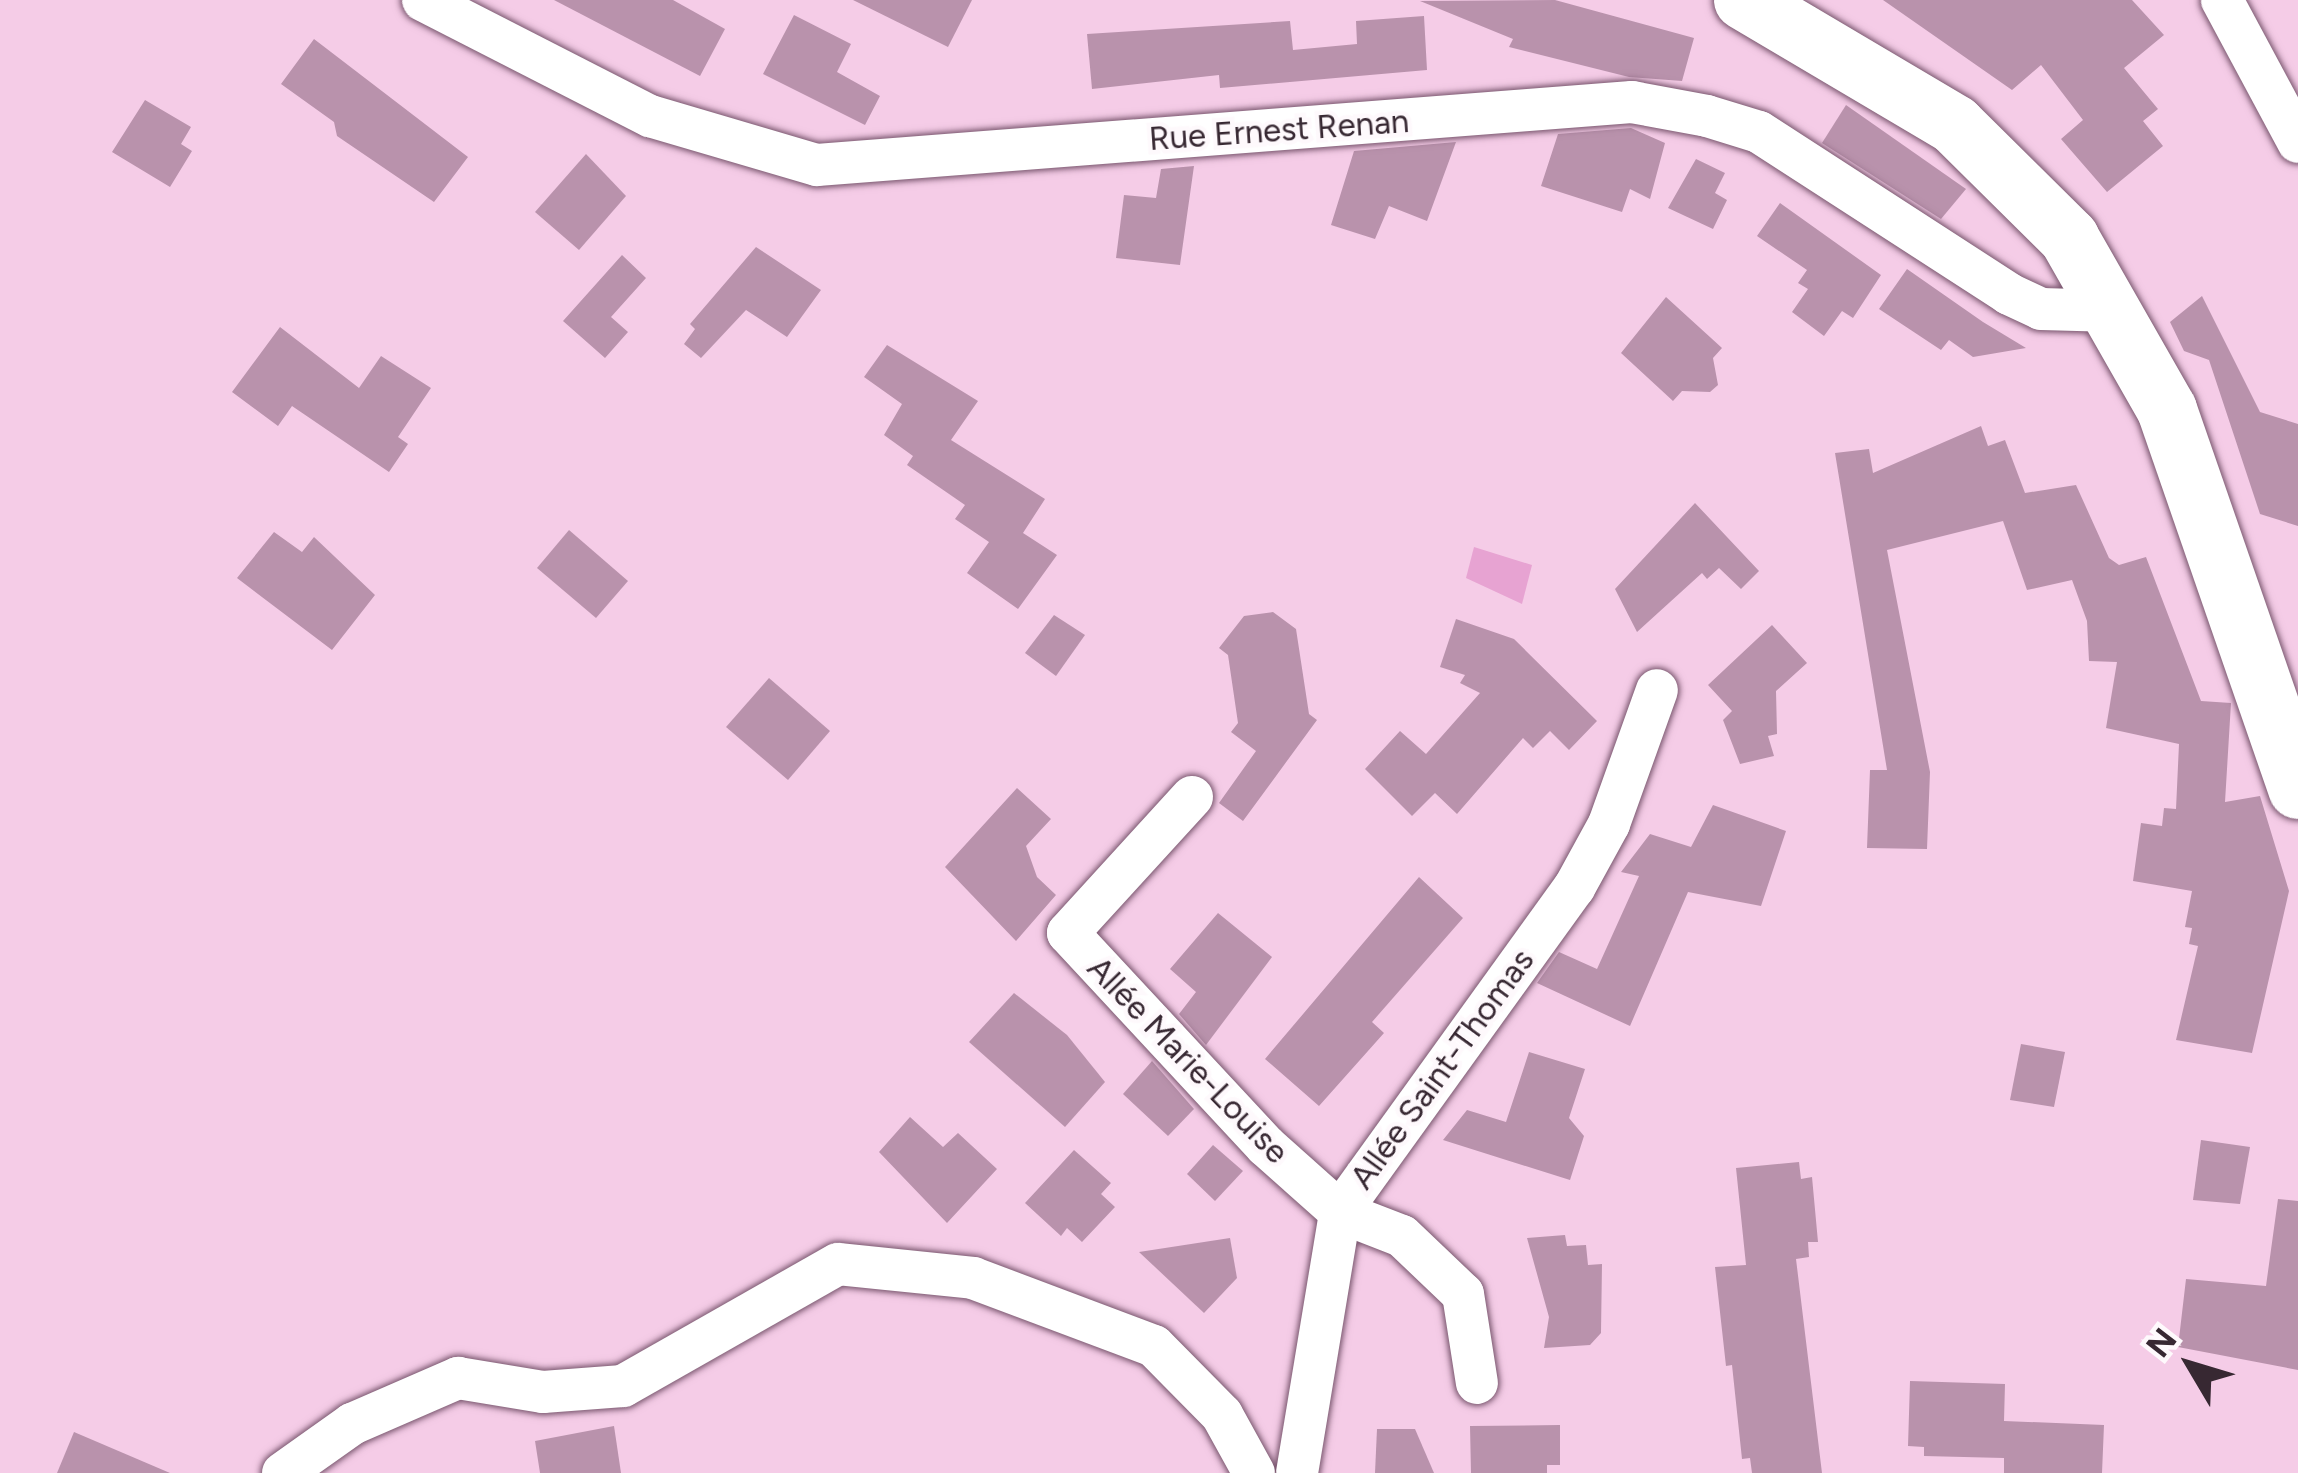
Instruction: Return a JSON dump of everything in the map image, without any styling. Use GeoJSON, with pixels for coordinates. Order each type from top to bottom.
{"type":"FeatureCollection","features":[{"type":"Feature","properties":{"kind":"main road"},"geometry":{"type":"LineString","coordinates":[[1744,0],[1955,125],[2069,238],[2167,410],[2298,789]]}},
{"type":"Feature","properties":{"kind":"street","name":"Rue Ernest Renan"},"geometry":{"type":"LineString","coordinates":[[423,0],[650,116],[817,165],[1632,102],[1708,116],[1759,132],[2009,294],[2041,308],[2114,311]]}},
{"type":"Feature","properties":{"kind":"street"},"geometry":{"type":"LineString","coordinates":[[2222,0],[2298,142]]}},
{"type":"Feature","properties":{"kind":"street","name":"Allée Saint-Thomas"},"geometry":{"type":"LineString","coordinates":[[1298,1473],[1340,1212],[1574,888],[1609,824],[1657,690]]}},
{"type":"Feature","properties":{"kind":"street","name":"Allée Marie-Louise"},"geometry":{"type":"LineString","coordinates":[[1192,797],[1068,933],[1266,1146],[1340,1212]]}},
{"type":"Feature","properties":{"kind":"street"},"geometry":{"type":"LineString","coordinates":[[1340,1212],[1402,1236],[1463,1294],[1477,1383]]}},
{"type":"Feature","properties":{"kind":"street"},"geometry":{"type":"LineString","coordinates":[[283,1473],[352,1424],[458,1378],[543,1392],[622,1386],[838,1264],[973,1278],[1154,1346],[1222,1415],[1253,1473]]}},
{"type":"Feature","properties":{"kind":"shaded area"},"geometry":{"type":"Polygon","coordinates":[[[1474,547],[1532,565],[1522,604],[1466,578],[1474,547]]]}},
{"type":"Feature","properties":{"kind":"building"},"geometry":{"type":"Polygon","coordinates":[[[554,0],[673,0],[725,29],[700,76],[554,0]]]}},
{"type":"Feature","properties":{"kind":"building"},"geometry":{"type":"Polygon","coordinates":[[[853,0],[972,0],[948,47],[853,0]]]}},
{"type":"Feature","properties":{"kind":"building"},"geometry":{"type":"Polygon","coordinates":[[[1555,0],[1694,38],[1682,81],[1629,77],[1509,47],[1513,39],[1420,1],[1555,0]]]}},
{"type":"Feature","properties":{"kind":"building"},"geometry":{"type":"Polygon","coordinates":[[[1883,0],[2132,0],[2164,35],[2124,68],[2158,109],[2143,121],[2163,146],[2107,192],[2061,139],[2083,120],[2041,65],[2012,90],[1883,0]]]}},
{"type":"Feature","properties":{"kind":"building"},"geometry":{"type":"Polygon","coordinates":[[[794,15],[851,44],[837,72],[880,96],[865,125],[763,74],[794,15]]]}},
{"type":"Feature","properties":{"kind":"building"},"geometry":{"type":"Polygon","coordinates":[[[1424,16],[1427,70],[1220,88],[1219,75],[1092,89],[1087,34],[1290,21],[1293,50],[1357,44],[1356,21],[1424,16]]]}},
{"type":"Feature","properties":{"kind":"building"},"geometry":{"type":"Polygon","coordinates":[[[314,39],[468,157],[434,202],[337,136],[334,122],[281,84],[314,39]]]}},
{"type":"Feature","properties":{"kind":"building"},"geometry":{"type":"Polygon","coordinates":[[[145,100],[191,127],[181,144],[192,151],[170,187],[112,152],[145,100]]]}},
{"type":"Feature","properties":{"kind":"building"},"geometry":{"type":"Polygon","coordinates":[[[1846,105],[1966,189],[1941,219],[1822,143],[1846,105]]]}},
{"type":"Feature","properties":{"kind":"building"},"geometry":{"type":"Polygon","coordinates":[[[1631,128],[1665,143],[1650,199],[1630,189],[1622,212],[1541,186],[1558,134],[1631,128]]]}},
{"type":"Feature","properties":{"kind":"building"},"geometry":{"type":"Polygon","coordinates":[[[1456,142],[1427,221],[1389,206],[1375,239],[1331,225],[1354,151],[1456,142]]]}},
{"type":"Feature","properties":{"kind":"building"},"geometry":{"type":"Polygon","coordinates":[[[586,154],[626,196],[579,250],[535,212],[586,154]]]}},
{"type":"Feature","properties":{"kind":"building"},"geometry":{"type":"Polygon","coordinates":[[[1696,159],[1725,173],[1715,193],[1727,200],[1713,229],[1668,208],[1696,159]]]}},
{"type":"Feature","properties":{"kind":"building"},"geometry":{"type":"Polygon","coordinates":[[[1194,166],[1180,265],[1116,258],[1124,195],[1156,198],[1161,169],[1194,166]]]}},
{"type":"Feature","properties":{"kind":"building"},"geometry":{"type":"Polygon","coordinates":[[[1780,203],[1881,275],[1853,318],[1842,311],[1824,336],[1792,312],[1808,289],[1798,283],[1807,270],[1757,236],[1780,203]]]}},
{"type":"Feature","properties":{"kind":"building"},"geometry":{"type":"Polygon","coordinates":[[[756,247],[821,290],[787,337],[746,310],[701,358],[684,344],[695,329],[690,324],[756,247]]]}},
{"type":"Feature","properties":{"kind":"building"},"geometry":{"type":"Polygon","coordinates":[[[622,255],[646,278],[611,317],[628,332],[605,358],[563,321],[622,255]]]}},
{"type":"Feature","properties":{"kind":"building"},"geometry":{"type":"Polygon","coordinates":[[[1907,269],[2026,348],[1973,357],[1949,340],[1941,350],[1879,309],[1907,269]]]}},
{"type":"Feature","properties":{"kind":"building"},"geometry":{"type":"Polygon","coordinates":[[[2202,296],[2260,412],[2298,424],[2298,526],[2260,514],[2209,360],[2184,351],[2170,322],[2202,296]]]}},
{"type":"Feature","properties":{"kind":"building"},"geometry":{"type":"Polygon","coordinates":[[[1666,297],[1722,348],[1713,358],[1718,385],[1710,392],[1682,391],[1673,401],[1621,353],[1666,297]]]}},
{"type":"Feature","properties":{"kind":"building"},"geometry":{"type":"Polygon","coordinates":[[[280,327],[359,388],[381,356],[431,388],[398,437],[408,444],[389,472],[292,406],[278,426],[232,392],[280,327]]]}},
{"type":"Feature","properties":{"kind":"building"},"geometry":{"type":"Polygon","coordinates":[[[887,345],[978,401],[951,440],[1045,499],[1023,533],[1057,555],[1018,609],[967,573],[989,542],[955,519],[965,505],[907,465],[913,456],[884,435],[902,404],[864,377],[887,345]]]}},
{"type":"Feature","properties":{"kind":"building"},"geometry":{"type":"Polygon","coordinates":[[[1981,426],[1988,446],[2005,440],[2025,493],[2076,485],[2109,558],[2119,565],[2146,557],[2201,701],[2231,703],[2225,802],[2260,796],[2289,891],[2252,1053],[2176,1040],[2198,946],[2189,944],[2192,928],[2185,927],[2192,891],[2133,881],[2141,823],[2162,826],[2164,808],[2176,809],[2179,744],[2106,728],[2117,662],[2089,661],[2087,621],[2072,580],[2027,590],[2003,521],[1887,550],[1930,772],[1927,849],[1867,848],[1870,770],[1887,770],[1835,453],[1869,449],[1873,473],[1981,426]]]}},
{"type":"Feature","properties":{"kind":"building"},"geometry":{"type":"Polygon","coordinates":[[[1695,503],[1759,571],[1741,589],[1719,568],[1707,579],[1702,573],[1637,632],[1615,589],[1695,503]]]}},
{"type":"Feature","properties":{"kind":"building"},"geometry":{"type":"Polygon","coordinates":[[[569,530],[628,581],[596,618],[537,568],[569,530]]]}},
{"type":"Feature","properties":{"kind":"building"},"geometry":{"type":"Polygon","coordinates":[[[274,532],[302,552],[314,537],[375,595],[332,650],[237,578],[274,532]]]}},
{"type":"Feature","properties":{"kind":"building"},"geometry":{"type":"Polygon","coordinates":[[[1273,612],[1296,629],[1309,714],[1317,720],[1243,821],[1219,803],[1256,751],[1231,732],[1238,723],[1228,655],[1219,648],[1244,616],[1273,612]]]}},
{"type":"Feature","properties":{"kind":"building"},"geometry":{"type":"Polygon","coordinates":[[[1054,615],[1085,635],[1056,676],[1025,653],[1054,615]]]}},
{"type":"Feature","properties":{"kind":"building"},"geometry":{"type":"Polygon","coordinates":[[[1456,619],[1514,639],[1597,721],[1569,750],[1550,731],[1533,748],[1523,738],[1457,814],[1435,793],[1412,816],[1365,769],[1400,731],[1426,754],[1480,693],[1460,683],[1465,675],[1440,667],[1456,619]]]}},
{"type":"Feature","properties":{"kind":"building"},"geometry":{"type":"Polygon","coordinates":[[[1772,625],[1807,663],[1776,691],[1777,734],[1768,736],[1774,756],[1740,764],[1723,720],[1732,711],[1708,685],[1772,625]]]}},
{"type":"Feature","properties":{"kind":"building"},"geometry":{"type":"Polygon","coordinates":[[[769,678],[830,731],[788,780],[726,727],[769,678]]]}},
{"type":"Feature","properties":{"kind":"building"},"geometry":{"type":"Polygon","coordinates":[[[1017,788],[1051,819],[1026,846],[1037,877],[1056,895],[1016,941],[945,867],[1017,788]]]}},
{"type":"Feature","properties":{"kind":"building"},"geometry":{"type":"Polygon","coordinates":[[[1713,805],[1786,831],[1761,906],[1688,892],[1630,1026],[1537,983],[1559,952],[1597,969],[1639,876],[1621,872],[1650,834],[1691,847],[1713,805]]]}},
{"type":"Feature","properties":{"kind":"building"},"geometry":{"type":"Polygon","coordinates":[[[1419,877],[1463,918],[1372,1022],[1384,1033],[1319,1106],[1265,1059],[1419,877]]]}},
{"type":"Feature","properties":{"kind":"building"},"geometry":{"type":"Polygon","coordinates":[[[1218,913],[1272,957],[1206,1045],[1179,1014],[1196,992],[1170,969],[1218,913]]]}},
{"type":"Feature","properties":{"kind":"building"},"geometry":{"type":"Polygon","coordinates":[[[1014,993],[1067,1035],[1105,1082],[1065,1127],[969,1042],[1014,993]]]}},
{"type":"Feature","properties":{"kind":"building"},"geometry":{"type":"Polygon","coordinates":[[[2021,1044],[2065,1052],[2054,1107],[2010,1100],[2021,1044]]]}},
{"type":"Feature","properties":{"kind":"building"},"geometry":{"type":"Polygon","coordinates":[[[1529,1052],[1585,1069],[1569,1118],[1584,1136],[1570,1180],[1443,1140],[1467,1110],[1506,1122],[1529,1052]]]}},
{"type":"Feature","properties":{"kind":"building"},"geometry":{"type":"Polygon","coordinates":[[[1152,1061],[1194,1109],[1168,1136],[1123,1094],[1152,1061]]]}},
{"type":"Feature","properties":{"kind":"building"},"geometry":{"type":"Polygon","coordinates":[[[910,1117],[943,1147],[958,1133],[997,1169],[947,1223],[879,1152],[910,1117]]]}},
{"type":"Feature","properties":{"kind":"building"},"geometry":{"type":"Polygon","coordinates":[[[2201,1140],[2250,1147],[2240,1204],[2193,1200],[2201,1140]]]}},
{"type":"Feature","properties":{"kind":"building"},"geometry":{"type":"Polygon","coordinates":[[[1213,1145],[1243,1171],[1215,1201],[1187,1174],[1213,1145]]]}},
{"type":"Feature","properties":{"kind":"building"},"geometry":{"type":"Polygon","coordinates":[[[1074,1150],[1111,1183],[1101,1194],[1115,1207],[1082,1242],[1067,1228],[1061,1236],[1025,1203],[1074,1150]]]}},
{"type":"Feature","properties":{"kind":"building"},"geometry":{"type":"Polygon","coordinates":[[[1799,1162],[1801,1179],[1812,1177],[1818,1242],[1808,1242],[1809,1257],[1796,1259],[1822,1473],[1752,1473],[1750,1458],[1742,1459],[1715,1267],[1746,1265],[1736,1168],[1799,1162]]]}},
{"type":"Feature","properties":{"kind":"building"},"geometry":{"type":"Polygon","coordinates":[[[2278,1199],[2298,1201],[2298,1370],[2178,1347],[2186,1279],[2266,1286],[2278,1199]]]}},
{"type":"Feature","properties":{"kind":"building"},"geometry":{"type":"Polygon","coordinates":[[[1565,1235],[1567,1246],[1586,1245],[1588,1265],[1602,1264],[1601,1333],[1590,1345],[1544,1348],[1549,1317],[1527,1238],[1565,1235]]]}},
{"type":"Feature","properties":{"kind":"building"},"geometry":{"type":"Polygon","coordinates":[[[1230,1238],[1237,1278],[1204,1313],[1139,1252],[1230,1238]]]}},
{"type":"Feature","properties":{"kind":"building"},"geometry":{"type":"Polygon","coordinates":[[[1910,1381],[2005,1384],[2004,1421],[2104,1425],[2102,1473],[2004,1473],[2004,1458],[1924,1456],[1924,1447],[1908,1446],[1910,1381]]]}},
{"type":"Feature","properties":{"kind":"building"},"geometry":{"type":"Polygon","coordinates":[[[1560,1425],[1560,1465],[1547,1465],[1547,1473],[1471,1473],[1470,1426],[1560,1425]]]}},
{"type":"Feature","properties":{"kind":"building"},"geometry":{"type":"Polygon","coordinates":[[[614,1426],[621,1473],[540,1473],[535,1441],[614,1426]]]}},
{"type":"Feature","properties":{"kind":"building"},"geometry":{"type":"Polygon","coordinates":[[[1377,1429],[1415,1429],[1434,1473],[1375,1473],[1377,1429]]]}},
{"type":"Feature","properties":{"kind":"building"},"geometry":{"type":"Polygon","coordinates":[[[74,1432],[170,1473],[57,1473],[74,1432]]]}}]}
